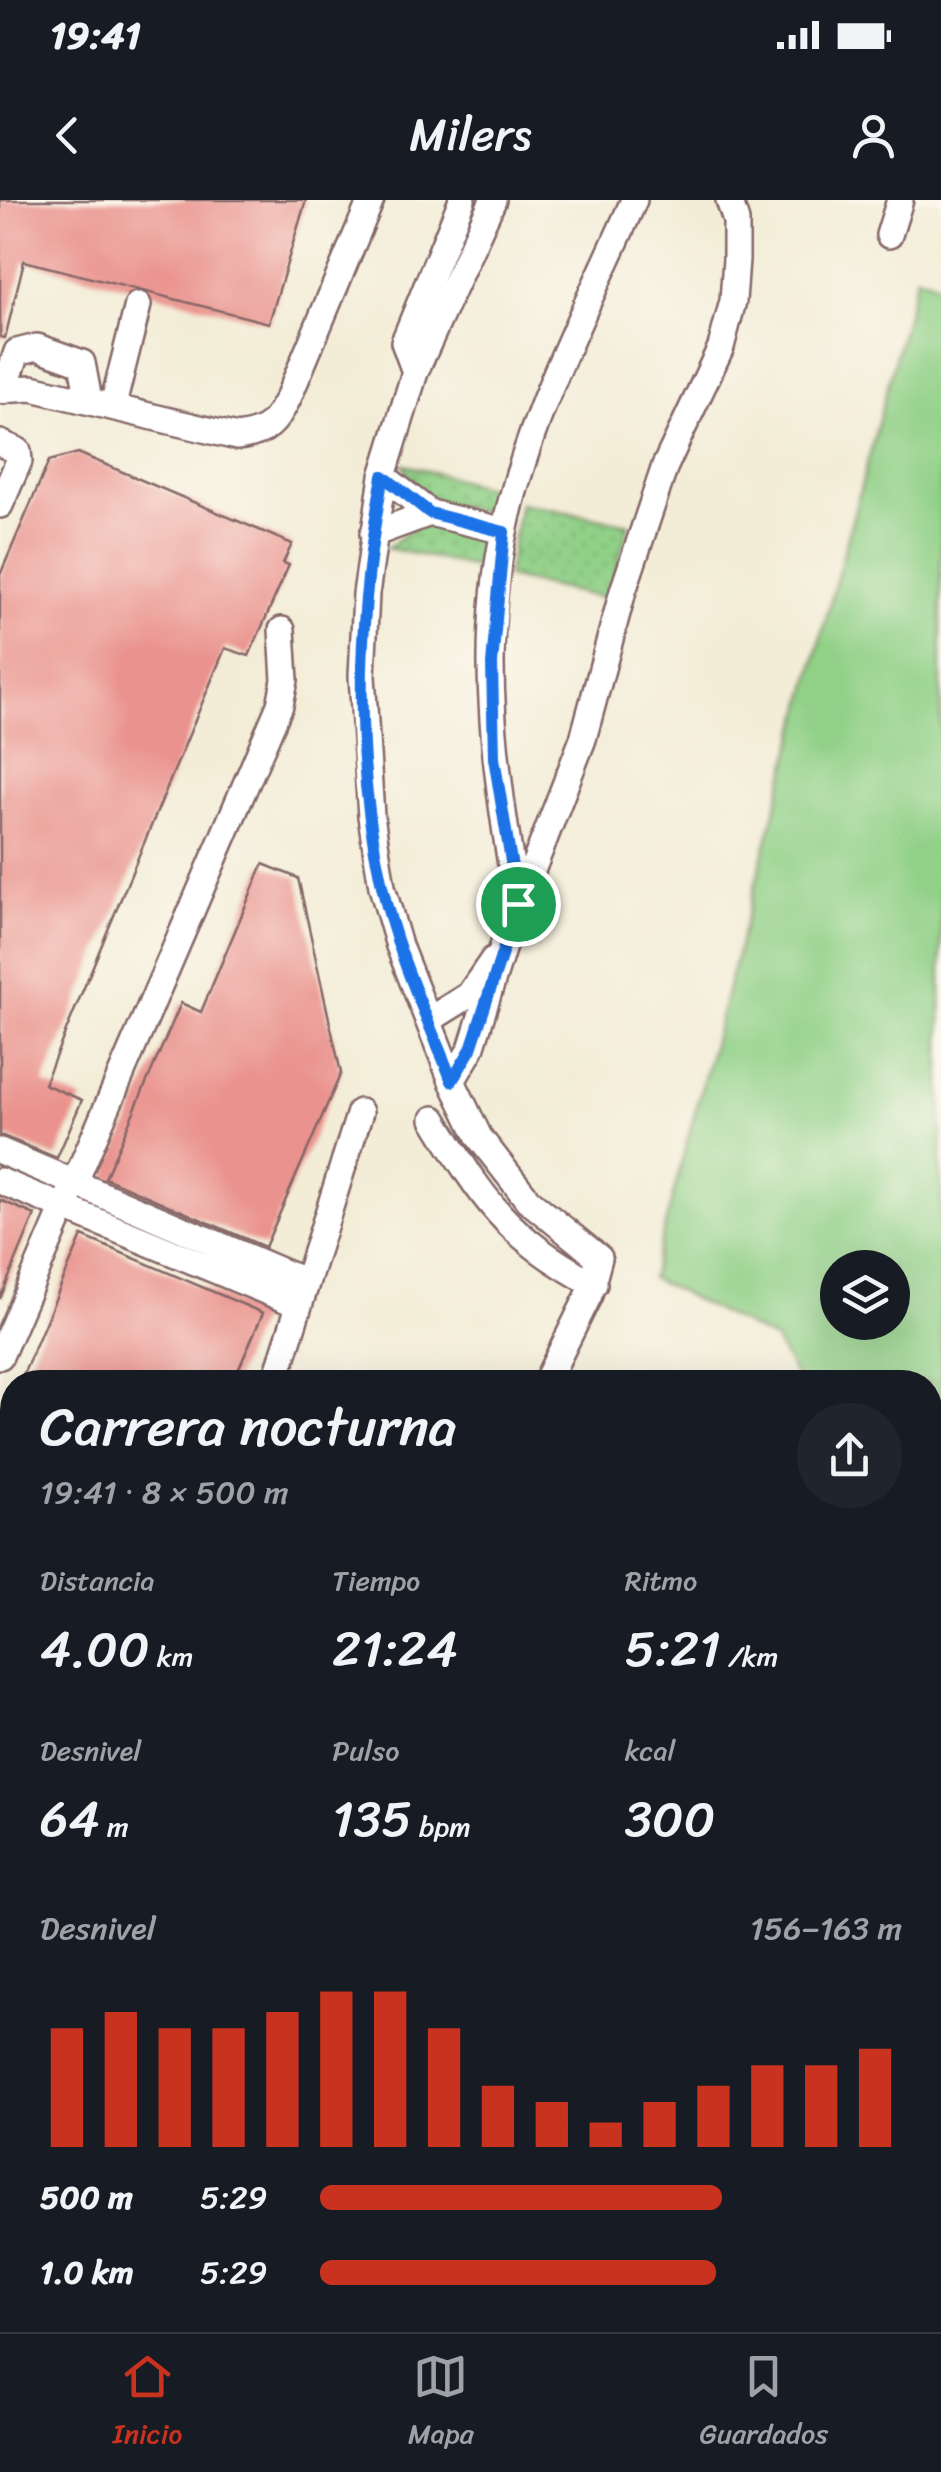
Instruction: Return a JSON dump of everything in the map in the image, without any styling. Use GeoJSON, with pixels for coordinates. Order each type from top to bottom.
{"type":"FeatureCollection","features":[{"type":"Feature","properties":{"kind":"street"},"geometry":{"type":"LineString","coordinates":[[101,403],[82,364],[70,356],[27,348],[17,352],[3,381],[238,438],[260,434],[276,424],[371,200]]}},
{"type":"Feature","properties":{"kind":"street"},"geometry":{"type":"LineString","coordinates":[[414,372],[404,342],[462,200]]}},
{"type":"Feature","properties":{"kind":"street"},"geometry":{"type":"LineString","coordinates":[[493,200],[414,372],[383,476],[372,534],[362,676],[370,816],[382,887],[452,1081],[480,1137],[528,1200],[600,1258],[594,1284],[552,1370]]}},
{"type":"Feature","properties":{"kind":"street"},"geometry":{"type":"LineString","coordinates":[[518,904],[494,758],[492,664],[504,532],[540,415],[634,200]]}},
{"type":"Feature","properties":{"kind":"street"},"geometry":{"type":"LineString","coordinates":[[889,235],[900,200]]}},
{"type":"Feature","properties":{"kind":"street"},"geometry":{"type":"LineString","coordinates":[[452,1081],[471,1049],[518,904],[583,739],[608,643],[666,466],[721,348],[733,301],[736,207]]}},
{"type":"Feature","properties":{"kind":"street"},"geometry":{"type":"LineString","coordinates":[[101,403],[138,304]]}},
{"type":"Feature","properties":{"kind":"street"},"geometry":{"type":"LineString","coordinates":[[0,443],[18,450],[19,460],[0,505]]}},
{"type":"Feature","properties":{"kind":"street"},"geometry":{"type":"LineString","coordinates":[[383,476],[430,513],[504,532]]}},
{"type":"Feature","properties":{"kind":"street"},"geometry":{"type":"LineString","coordinates":[[372,534],[430,513]]}},
{"type":"Feature","properties":{"kind":"street"},"geometry":{"type":"LineString","coordinates":[[0,1356],[280,705],[285,680],[282,630]]}},
{"type":"Feature","properties":{"kind":"street"},"geometry":{"type":"LineString","coordinates":[[428,1020],[469,995],[504,943]]}},
{"type":"Feature","properties":{"kind":"street"},"geometry":{"type":"LineString","coordinates":[[279,1370],[360,1112]]}},
{"type":"Feature","properties":{"kind":"street"},"geometry":{"type":"LineString","coordinates":[[434,1119],[470,1178],[510,1231],[594,1284]]}},
{"type":"Feature","properties":{"kind":"street"},"geometry":{"type":"LineString","coordinates":[[0,1150],[302,1294]]}},
{"type":"Feature","properties":{"kind":"street"},"geometry":{"type":"LineString","coordinates":[[0,1181],[302,1294]]}},
{"type":"Feature","properties":{"kind":"green space"},"geometry":{"type":"Polygon","coordinates":[[[917,276],[941,285],[941,1370],[792,1370],[775,1340],[651,1278],[917,276]]]}},
{"type":"Feature","properties":{"kind":"green space"},"geometry":{"type":"Polygon","coordinates":[[[403,464],[503,492],[495,515],[419,496],[403,464]]]}},
{"type":"Feature","properties":{"kind":"green space"},"geometry":{"type":"Polygon","coordinates":[[[520,503],[629,524],[608,599],[507,577],[520,503]]]}},
{"type":"Feature","properties":{"kind":"green space"},"geometry":{"type":"Polygon","coordinates":[[[419,524],[488,539],[485,569],[387,548],[419,524]]]}},
{"type":"Feature","properties":{"kind":"building"},"geometry":{"type":"Polygon","coordinates":[[[0,200],[306,200],[269,323],[24,261],[5,338],[0,337],[0,200]]]}},
{"type":"Feature","properties":{"kind":"building"},"geometry":{"type":"Polygon","coordinates":[[[78,453],[292,544],[283,563],[289,565],[249,656],[225,648],[44,1084],[82,1100],[57,1158],[0,1135],[0,575],[49,461],[78,453]]]}},
{"type":"Feature","properties":{"kind":"building"},"geometry":{"type":"Polygon","coordinates":[[[263,864],[298,878],[341,1073],[265,1247],[105,1178],[181,1003],[201,1012],[263,864]]]}},
{"type":"Feature","properties":{"kind":"building"},"geometry":{"type":"Polygon","coordinates":[[[0,1200],[35,1215],[0,1299],[0,1200]]]}},
{"type":"Feature","properties":{"kind":"building"},"geometry":{"type":"Polygon","coordinates":[[[82,1236],[263,1313],[238,1370],[25,1370],[82,1236]]]}},
{"type":"Feature","properties":{"kind":"route"},"geometry":{"type":"LineString","coordinates":[[383,476],[430,513],[504,532],[495,591],[494,758],[518,904],[487,1007],[471,1049],[452,1081],[400,946],[382,887],[370,816],[362,676],[372,534],[383,476]]}}]}
